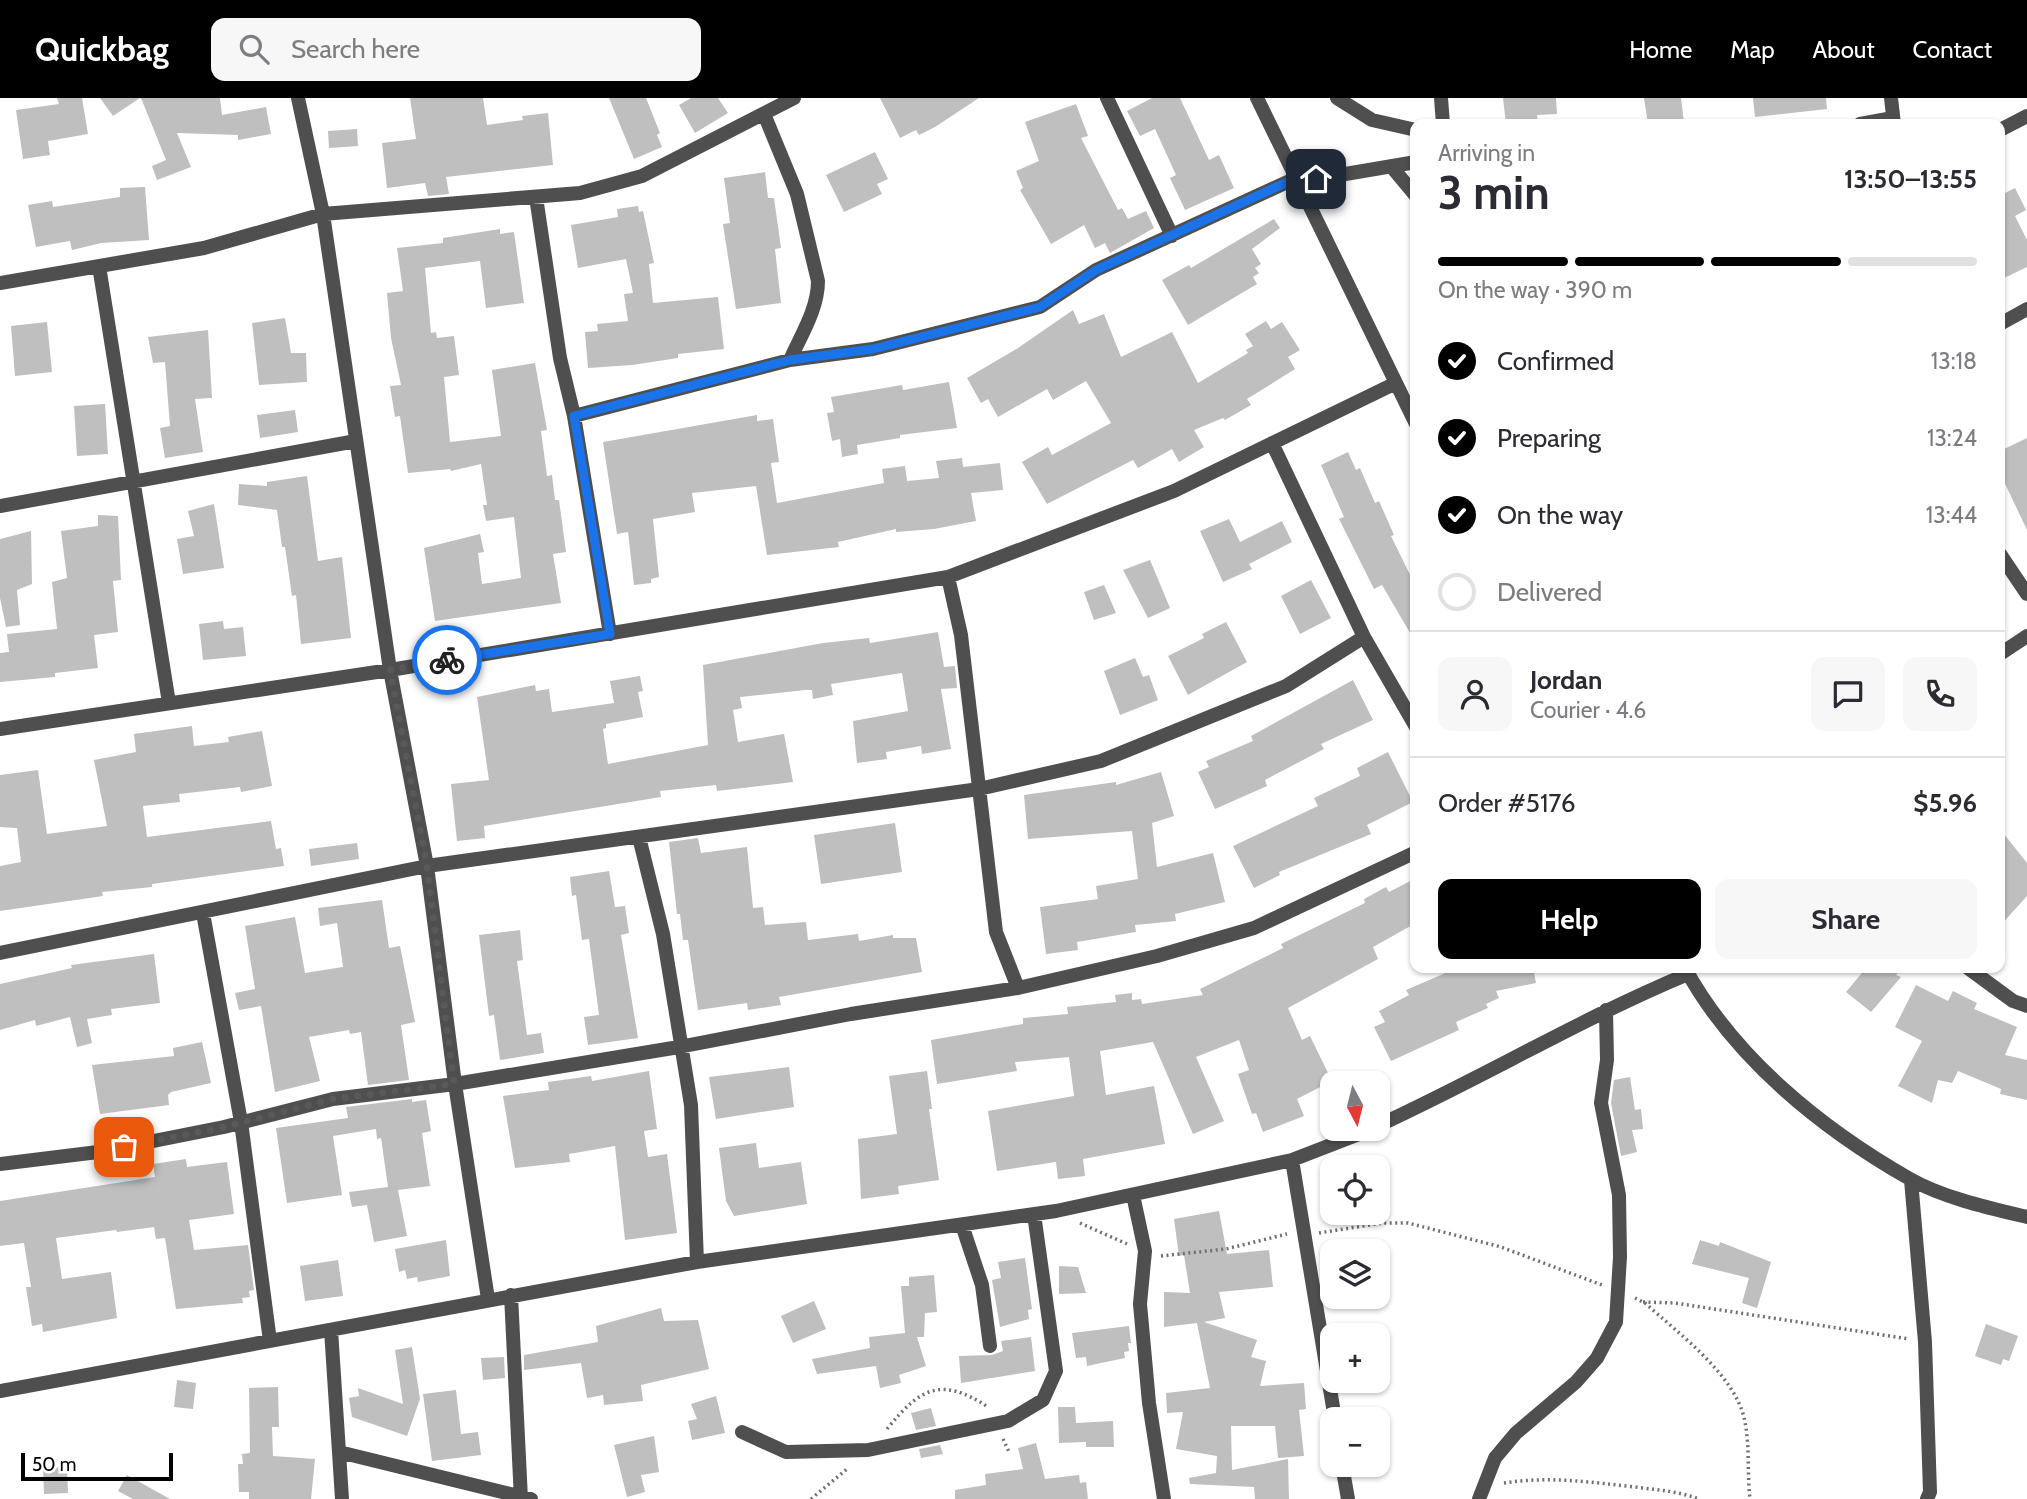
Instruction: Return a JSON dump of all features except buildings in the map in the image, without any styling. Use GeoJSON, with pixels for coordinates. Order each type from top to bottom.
{"type":"FeatureCollection","features":[{"type":"Feature","properties":{"kind":"street"},"geometry":{"type":"LineString","coordinates":[[298,98],[323,214],[390,670],[427,866],[454,1084],[488,1299]]}},
{"type":"Feature","properties":{"kind":"street"},"geometry":{"type":"LineString","coordinates":[[0,283],[204,248],[323,214],[580,193],[642,176],[794,98]]}},
{"type":"Feature","properties":{"kind":"street"},"geometry":{"type":"LineString","coordinates":[[1107,98],[1172,236]]}},
{"type":"Feature","properties":{"kind":"street"},"geometry":{"type":"LineString","coordinates":[[1257,98],[1410,412]]}},
{"type":"Feature","properties":{"kind":"street"},"geometry":{"type":"LineString","coordinates":[[1337,98],[1372,120],[1410,129]]}},
{"type":"Feature","properties":{"kind":"street"},"geometry":{"type":"LineString","coordinates":[[1441,98],[1443,119]]}},
{"type":"Feature","properties":{"kind":"street"},"geometry":{"type":"LineString","coordinates":[[1891,98],[1894,119]]}},
{"type":"Feature","properties":{"kind":"street"},"geometry":{"type":"LineString","coordinates":[[764,114],[797,194],[818,281],[818,295],[813,312],[790,360]]}},
{"type":"Feature","properties":{"kind":"street"},"geometry":{"type":"LineString","coordinates":[[2005,127],[2027,116]]}},
{"type":"Feature","properties":{"kind":"street"},"geometry":{"type":"LineString","coordinates":[[574,416],[790,360],[873,349],[1040,307],[1096,270],[1296,178],[1316,179],[1410,163]]}},
{"type":"Feature","properties":{"kind":"street"},"geometry":{"type":"LineString","coordinates":[[1391,166],[1410,189]]}},
{"type":"Feature","properties":{"kind":"street"},"geometry":{"type":"LineString","coordinates":[[536,197],[560,358],[574,416],[610,634]]}},
{"type":"Feature","properties":{"kind":"street"},"geometry":{"type":"LineString","coordinates":[[99,266],[169,703]]}},
{"type":"Feature","properties":{"kind":"street"},"geometry":{"type":"LineString","coordinates":[[2005,321],[2027,309]]}},
{"type":"Feature","properties":{"kind":"street"},"geometry":{"type":"LineString","coordinates":[[0,729],[390,670],[948,577],[1174,491],[1396,383]]}},
{"type":"Feature","properties":{"kind":"street"},"geometry":{"type":"LineString","coordinates":[[0,506],[356,441]]}},
{"type":"Feature","properties":{"kind":"street"},"geometry":{"type":"LineString","coordinates":[[1272,443],[1364,637],[1410,717]]}},
{"type":"Feature","properties":{"kind":"street"},"geometry":{"type":"LineString","coordinates":[[2005,561],[2027,594]]}},
{"type":"Feature","properties":{"kind":"street"},"geometry":{"type":"LineString","coordinates":[[948,577],[961,635],[996,932],[1018,988]]}},
{"type":"Feature","properties":{"kind":"street"},"geometry":{"type":"LineString","coordinates":[[2005,651],[2027,636]]}},
{"type":"Feature","properties":{"kind":"street"},"geometry":{"type":"LineString","coordinates":[[0,953],[427,866],[979,789],[1114,756],[1286,686],[1364,637]]}},
{"type":"Feature","properties":{"kind":"street"},"geometry":{"type":"LineString","coordinates":[[639,836],[663,934],[691,1105],[697,1262]]}},
{"type":"Feature","properties":{"kind":"street"},"geometry":{"type":"LineString","coordinates":[[0,1164],[98,1152],[241,1122],[333,1099],[454,1084],[1018,988],[1157,956],[1254,929],[1410,855]]}},
{"type":"Feature","properties":{"kind":"street"},"geometry":{"type":"LineString","coordinates":[[203,913],[241,1122],[270,1341]]}},
{"type":"Feature","properties":{"kind":"street"},"geometry":{"type":"LineString","coordinates":[[1390,1119],[1683,973]]}},
{"type":"Feature","properties":{"kind":"street"},"geometry":{"type":"LineString","coordinates":[[1688,973],[1714,1011],[1756,1062],[1819,1120],[1911,1180],[1987,1207],[2027,1217]]}},
{"type":"Feature","properties":{"kind":"street"},"geometry":{"type":"LineString","coordinates":[[1975,973],[2027,1006]]}},
{"type":"Feature","properties":{"kind":"street"},"geometry":{"type":"LineString","coordinates":[[1480,1492],[1495,1458],[1516,1433],[1576,1382],[1597,1358],[1616,1322],[1619,1291],[1619,1195],[1601,1103],[1607,1060],[1606,1010]]}},
{"type":"Feature","properties":{"kind":"street"},"geometry":{"type":"LineString","coordinates":[[0,1391],[697,1262],[1056,1211],[1292,1160],[1341,1141]]}},
{"type":"Feature","properties":{"kind":"street"},"geometry":{"type":"LineString","coordinates":[[1292,1160],[1333,1407]]}},
{"type":"Feature","properties":{"kind":"street"},"geometry":{"type":"LineString","coordinates":[[1911,1180],[1925,1342],[1930,1492],[1927,1499]]}},
{"type":"Feature","properties":{"kind":"street"},"geometry":{"type":"LineString","coordinates":[[1133,1195],[1145,1251],[1140,1304],[1149,1403],[1164,1499]]}},
{"type":"Feature","properties":{"kind":"street"},"geometry":{"type":"LineString","coordinates":[[742,1432],[786,1452],[868,1450],[1008,1421],[1043,1400],[1056,1371],[1034,1214]]}},
{"type":"Feature","properties":{"kind":"street"},"geometry":{"type":"LineString","coordinates":[[962,1225],[982,1285],[990,1346]]}},
{"type":"Feature","properties":{"kind":"street"},"geometry":{"type":"LineString","coordinates":[[339,1452],[524,1498],[511,1295]]}},
{"type":"Feature","properties":{"kind":"street"},"geometry":{"type":"LineString","coordinates":[[331,1329],[342,1499]]}},
{"type":"Feature","properties":{"kind":"street"},"geometry":{"type":"LineString","coordinates":[[1344,1477],[1348,1499]]}},
{"type":"Feature","properties":{"kind":"path"},"geometry":{"type":"LineString","coordinates":[[1056,1211],[1145,1251],[1171,1257],[1303,1233],[1408,1223],[1525,1255],[1619,1291],[1643,1302],[1710,1363],[1735,1392],[1745,1421],[1750,1499]]}},
{"type":"Feature","properties":{"kind":"path"},"geometry":{"type":"LineString","coordinates":[[1643,1302],[1675,1303],[1925,1342]]}},
{"type":"Feature","properties":{"kind":"path"},"geometry":{"type":"LineString","coordinates":[[1480,1492],[1539,1478],[1673,1491],[1699,1499]]}},
{"type":"Feature","properties":{"kind":"way so far"},"geometry":{"type":"LineString","coordinates":[[124,1147],[224,1127],[333,1099],[454,1084],[427,866],[390,670],[447,660]]}},
{"type":"Feature","properties":{"kind":"route"},"geometry":{"type":"LineString","coordinates":[[447,660],[610,634],[574,416],[790,360],[873,349],[1040,307],[1096,270],[1296,178],[1316,179]]}}]}
